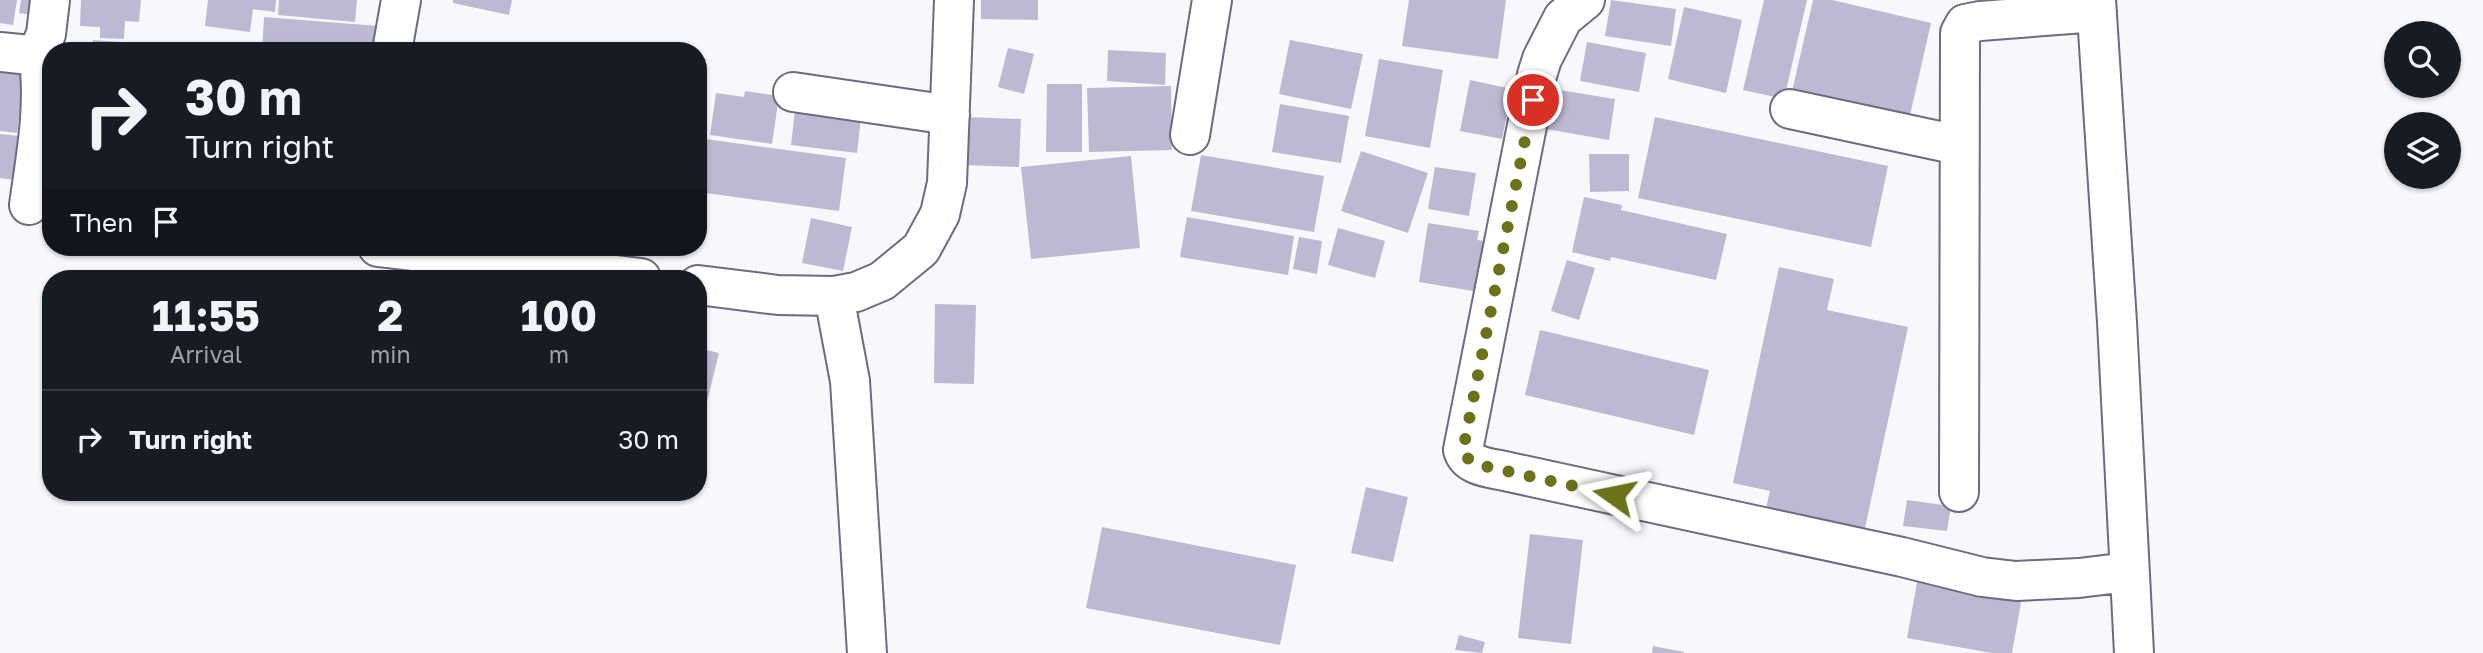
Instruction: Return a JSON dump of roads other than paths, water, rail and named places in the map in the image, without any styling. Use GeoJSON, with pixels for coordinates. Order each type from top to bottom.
{"type":"FeatureCollection","features":[{"type":"Feature","properties":{"kind":"street"},"geometry":{"type":"LineString","coordinates":[[43,42],[47,34],[50,0]]}},
{"type":"Feature","properties":{"kind":"street"},"geometry":{"type":"LineString","coordinates":[[394,42],[401,0]]}},
{"type":"Feature","properties":{"kind":"street"},"geometry":{"type":"LineString","coordinates":[[707,286],[778,295],[834,296],[856,292],[882,281],[921,249],[945,200],[954,0]]}},
{"type":"Feature","properties":{"kind":"street"},"geometry":{"type":"LineString","coordinates":[[1191,135],[1212,0]]}},
{"type":"Feature","properties":{"kind":"street"},"geometry":{"type":"LineString","coordinates":[[1585,0],[1563,18],[1537,75],[1463,450],[1465,456],[1475,464],[1902,557],[1982,577],[2016,581],[2079,579],[2128,572]]}},
{"type":"Feature","properties":{"kind":"street"},"geometry":{"type":"LineString","coordinates":[[1959,492],[1960,33],[1965,24],[1980,21],[2090,8],[2117,322],[2134,653]]}},
{"type":"Feature","properties":{"kind":"street"},"geometry":{"type":"LineString","coordinates":[[42,45],[38,53],[42,77]]}},
{"type":"Feature","properties":{"kind":"street"},"geometry":{"type":"LineString","coordinates":[[0,51],[30,55],[38,53]]}},
{"type":"Feature","properties":{"kind":"street"},"geometry":{"type":"LineString","coordinates":[[793,92],[950,115]]}},
{"type":"Feature","properties":{"kind":"street"},"geometry":{"type":"LineString","coordinates":[[27,205],[42,109]]}},
{"type":"Feature","properties":{"kind":"street"},"geometry":{"type":"LineString","coordinates":[[1790,109],[1958,145]]}},
{"type":"Feature","properties":{"kind":"street"},"geometry":{"type":"LineString","coordinates":[[454,256],[573,270]]}},
{"type":"Feature","properties":{"kind":"street"},"geometry":{"type":"LineString","coordinates":[[834,296],[850,381],[867,653]]}}]}
